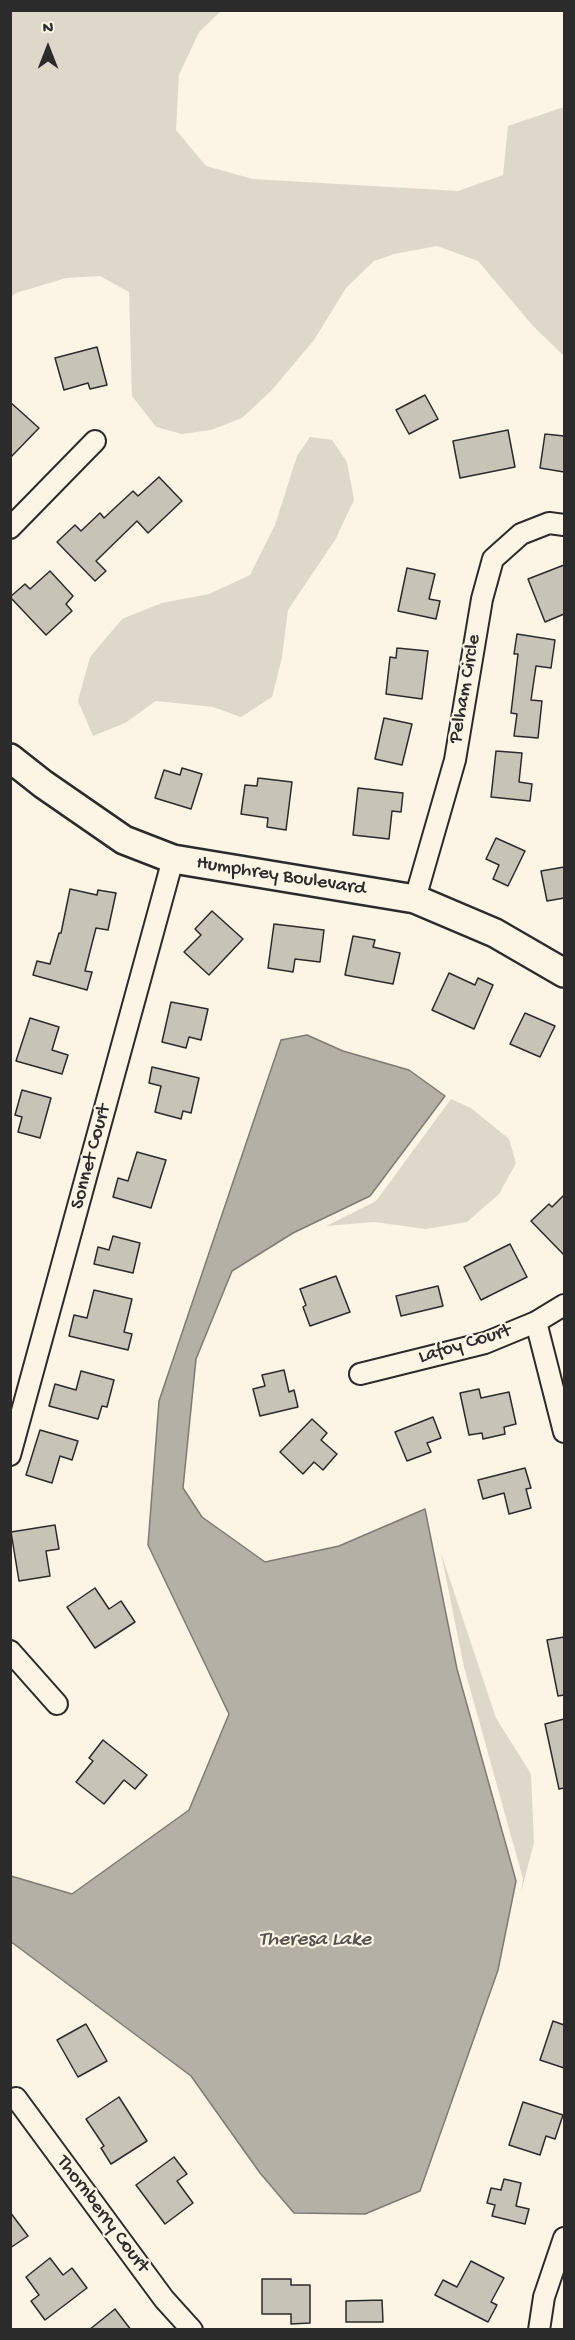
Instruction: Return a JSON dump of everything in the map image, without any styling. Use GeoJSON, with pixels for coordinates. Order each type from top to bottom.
{"type":"FeatureCollection","features":[{"type":"Feature","properties":{"kind":"street"},"geometry":{"type":"LineString","coordinates":[[10,528],[95,441]]}},
{"type":"Feature","properties":{"kind":"street","name":"Pelham Circle"},"geometry":{"type":"LineString","coordinates":[[415,899],[454,760],[482,599],[493,559],[521,534],[549,523],[564,525]]}},
{"type":"Feature","properties":{"kind":"street","name":"Humphrey Boulevard"},"geometry":{"type":"LineString","coordinates":[[10,758],[43,784],[124,840],[173,859],[415,899],[495,933],[564,973]]}},
{"type":"Feature","properties":{"kind":"street","name":"Sonnet Court"},"geometry":{"type":"LineString","coordinates":[[10,1455],[173,859]]}},
{"type":"Feature","properties":{"kind":"street","name":"Lafoy Court"},"geometry":{"type":"LineString","coordinates":[[360,1374],[485,1343],[536,1322],[564,1305]]}},
{"type":"Feature","properties":{"kind":"street"},"geometry":{"type":"LineString","coordinates":[[536,1322],[564,1432]]}},
{"type":"Feature","properties":{"kind":"street"},"geometry":{"type":"LineString","coordinates":[[10,1651],[57,1704]]}},
{"type":"Feature","properties":{"kind":"street","name":"Thornberry Court"},"geometry":{"type":"LineString","coordinates":[[16,2098],[164,2299],[192,2330]]}},
{"type":"Feature","properties":{"kind":"street"},"geometry":{"type":"LineString","coordinates":[[539,2330],[544,2297],[564,2238]]}},
{"type":"Feature","properties":{"kind":"shaded area"},"geometry":{"type":"Polygon","coordinates":[[[11,10],[221,11],[199,32],[179,75],[176,130],[206,166],[253,179],[458,191],[503,175],[508,126],[564,107],[564,354],[533,326],[478,261],[437,246],[394,254],[374,261],[346,288],[314,340],[271,391],[242,418],[211,430],[182,434],[156,427],[132,396],[129,292],[100,276],[66,278],[16,293],[11,297],[11,10]]]}},
{"type":"Feature","properties":{"kind":"shaded area"},"geometry":{"type":"Polygon","coordinates":[[[310,437],[332,440],[347,462],[354,500],[335,540],[288,610],[282,657],[272,697],[241,717],[213,707],[156,701],[125,723],[93,736],[78,701],[90,657],[122,619],[162,603],[209,594],[250,575],[275,525],[297,456],[310,437]]]}},
{"type":"Feature","properties":{"kind":"shaded area"},"geometry":{"type":"Polygon","coordinates":[[[451,1099],[471,1108],[509,1139],[516,1163],[499,1194],[467,1222],[426,1229],[374,1222],[326,1226],[376,1201],[451,1099]]]}},
{"type":"Feature","properties":{"kind":"shaded area"},"geometry":{"type":"Polygon","coordinates":[[[441,1553],[496,1718],[531,1774],[534,1843],[521,1892],[523,1879],[464,1667],[441,1553]]]}},
{"type":"Feature","properties":{"kind":"water","name":"Theresa Lake"},"geometry":{"type":"Polygon","coordinates":[[[307,1035],[343,1051],[409,1070],[445,1096],[370,1196],[293,1233],[232,1271],[196,1359],[183,1488],[202,1517],[265,1562],[339,1546],[425,1509],[457,1669],[516,1881],[498,1970],[420,2191],[365,2214],[294,2213],[260,2173],[191,2076],[10,1941],[11,1876],[72,1894],[189,1810],[229,1714],[148,1545],[159,1401],[281,1040],[307,1035]]]}},
{"type":"Feature","properties":{"kind":"building"},"geometry":{"type":"Polygon","coordinates":[[[97,347],[107,385],[90,389],[88,383],[64,390],[55,358],[97,347]]]}},
{"type":"Feature","properties":{"kind":"building"},"geometry":{"type":"Polygon","coordinates":[[[425,395],[438,419],[409,434],[396,410],[425,395]]]}},
{"type":"Feature","properties":{"kind":"building"},"geometry":{"type":"Polygon","coordinates":[[[10,402],[39,428],[10,458],[10,402]]]}},
{"type":"Feature","properties":{"kind":"building"},"geometry":{"type":"Polygon","coordinates":[[[508,430],[515,467],[460,478],[453,441],[508,430]]]}},
{"type":"Feature","properties":{"kind":"building"},"geometry":{"type":"Polygon","coordinates":[[[545,434],[564,436],[564,472],[540,468],[545,434]]]}},
{"type":"Feature","properties":{"kind":"building"},"geometry":{"type":"Polygon","coordinates":[[[159,477],[182,501],[148,533],[137,521],[96,561],[106,571],[95,581],[57,542],[75,525],[81,531],[100,513],[104,518],[133,491],[138,496],[159,477]]]}},
{"type":"Feature","properties":{"kind":"building"},"geometry":{"type":"Polygon","coordinates":[[[564,565],[564,614],[545,622],[528,579],[564,565]]]}},
{"type":"Feature","properties":{"kind":"building"},"geometry":{"type":"Polygon","coordinates":[[[407,568],[435,574],[429,599],[440,601],[436,619],[398,611],[407,568]]]}},
{"type":"Feature","properties":{"kind":"building"},"geometry":{"type":"Polygon","coordinates":[[[50,571],[73,596],[66,604],[72,611],[46,635],[10,597],[25,584],[30,589],[50,571]]]}},
{"type":"Feature","properties":{"kind":"building"},"geometry":{"type":"Polygon","coordinates":[[[517,634],[555,640],[551,668],[536,666],[531,700],[542,701],[538,738],[514,736],[517,714],[511,713],[518,654],[514,654],[517,634]]]}},
{"type":"Feature","properties":{"kind":"building"},"geometry":{"type":"Polygon","coordinates":[[[397,648],[428,651],[422,699],[386,694],[390,657],[396,658],[397,648]]]}},
{"type":"Feature","properties":{"kind":"building"},"geometry":{"type":"Polygon","coordinates":[[[384,718],[412,724],[402,765],[375,759],[384,718]]]}},
{"type":"Feature","properties":{"kind":"building"},"geometry":{"type":"Polygon","coordinates":[[[496,751],[522,753],[519,782],[532,784],[530,801],[491,797],[496,751]]]}},
{"type":"Feature","properties":{"kind":"building"},"geometry":{"type":"Polygon","coordinates":[[[182,768],[202,774],[191,809],[155,798],[164,770],[180,775],[182,768]]]}},
{"type":"Feature","properties":{"kind":"building"},"geometry":{"type":"Polygon","coordinates":[[[258,778],[292,782],[286,830],[267,827],[268,818],[241,814],[245,785],[257,786],[258,778]]]}},
{"type":"Feature","properties":{"kind":"building"},"geometry":{"type":"Polygon","coordinates":[[[358,788],[403,793],[401,812],[392,811],[389,839],[353,835],[358,788]]]}},
{"type":"Feature","properties":{"kind":"building"},"geometry":{"type":"Polygon","coordinates":[[[496,838],[525,851],[508,886],[493,879],[499,865],[486,859],[496,838]]]}},
{"type":"Feature","properties":{"kind":"building"},"geometry":{"type":"Polygon","coordinates":[[[564,867],[564,898],[547,901],[541,871],[564,867]]]}},
{"type":"Feature","properties":{"kind":"building"},"geometry":{"type":"Polygon","coordinates":[[[70,889],[97,895],[98,890],[116,893],[108,930],[96,928],[85,971],[92,972],[87,990],[33,975],[37,961],[50,964],[59,933],[61,933],[70,889]]]}},
{"type":"Feature","properties":{"kind":"building"},"geometry":{"type":"Polygon","coordinates":[[[212,911],[243,939],[209,975],[184,952],[201,935],[195,929],[212,911]]]}},
{"type":"Feature","properties":{"kind":"building"},"geometry":{"type":"Polygon","coordinates":[[[274,924],[324,930],[320,962],[295,959],[293,972],[268,968],[274,924]]]}},
{"type":"Feature","properties":{"kind":"building"},"geometry":{"type":"Polygon","coordinates":[[[353,936],[375,940],[373,947],[400,953],[393,984],[345,975],[353,936]]]}},
{"type":"Feature","properties":{"kind":"building"},"geometry":{"type":"Polygon","coordinates":[[[449,973],[475,985],[478,978],[493,985],[474,1029],[432,1010],[449,973]]]}},
{"type":"Feature","properties":{"kind":"building"},"geometry":{"type":"Polygon","coordinates":[[[171,1002],[208,1009],[201,1040],[189,1037],[186,1048],[162,1042],[171,1002]]]}},
{"type":"Feature","properties":{"kind":"building"},"geometry":{"type":"Polygon","coordinates":[[[525,1013],[555,1026],[540,1057],[510,1044],[525,1013]]]}},
{"type":"Feature","properties":{"kind":"building"},"geometry":{"type":"Polygon","coordinates":[[[30,1018],[59,1027],[52,1050],[68,1055],[62,1074],[16,1061],[30,1018]]]}},
{"type":"Feature","properties":{"kind":"building"},"geometry":{"type":"Polygon","coordinates":[[[152,1067],[199,1078],[191,1113],[183,1111],[181,1119],[155,1112],[161,1086],[149,1083],[152,1067]]]}},
{"type":"Feature","properties":{"kind":"building"},"geometry":{"type":"Polygon","coordinates":[[[22,1090],[51,1098],[40,1138],[18,1132],[22,1117],[15,1115],[22,1090]]]}},
{"type":"Feature","properties":{"kind":"building"},"geometry":{"type":"Polygon","coordinates":[[[137,1152],[166,1160],[151,1208],[113,1197],[118,1178],[128,1181],[137,1152]]]}},
{"type":"Feature","properties":{"kind":"building"},"geometry":{"type":"Polygon","coordinates":[[[564,1195],[564,1255],[531,1221],[549,1204],[552,1207],[564,1195]]]}},
{"type":"Feature","properties":{"kind":"building"},"geometry":{"type":"Polygon","coordinates":[[[113,1236],[140,1243],[133,1273],[94,1264],[98,1247],[109,1250],[113,1236]]]}},
{"type":"Feature","properties":{"kind":"building"},"geometry":{"type":"Polygon","coordinates":[[[510,1244],[527,1277],[481,1300],[464,1267],[510,1244]]]}},
{"type":"Feature","properties":{"kind":"building"},"geometry":{"type":"Polygon","coordinates":[[[336,1276],[350,1312],[310,1326],[303,1307],[306,1305],[300,1289],[336,1276]]]}},
{"type":"Feature","properties":{"kind":"building"},"geometry":{"type":"Polygon","coordinates":[[[438,1286],[443,1306],[401,1316],[396,1296],[438,1286]]]}},
{"type":"Feature","properties":{"kind":"building"},"geometry":{"type":"Polygon","coordinates":[[[94,1290],[132,1299],[124,1332],[132,1334],[128,1350],[69,1336],[74,1315],[87,1318],[94,1290]]]}},
{"type":"Feature","properties":{"kind":"building"},"geometry":{"type":"Polygon","coordinates":[[[284,1370],[289,1392],[294,1390],[298,1407],[260,1416],[253,1389],[265,1386],[262,1375],[284,1370]]]}},
{"type":"Feature","properties":{"kind":"building"},"geometry":{"type":"Polygon","coordinates":[[[81,1371],[114,1380],[107,1407],[102,1406],[98,1419],[49,1406],[55,1384],[76,1390],[81,1371]]]}},
{"type":"Feature","properties":{"kind":"building"},"geometry":{"type":"Polygon","coordinates":[[[479,1389],[481,1398],[509,1392],[516,1424],[504,1427],[505,1434],[483,1439],[482,1433],[469,1435],[460,1393],[479,1389]]]}},
{"type":"Feature","properties":{"kind":"building"},"geometry":{"type":"Polygon","coordinates":[[[433,1417],[441,1438],[427,1443],[431,1452],[407,1461],[395,1432],[433,1417]]]}},
{"type":"Feature","properties":{"kind":"building"},"geometry":{"type":"Polygon","coordinates":[[[312,1419],[327,1433],[321,1440],[337,1454],[323,1470],[314,1462],[303,1474],[280,1452],[312,1419]]]}},
{"type":"Feature","properties":{"kind":"building"},"geometry":{"type":"Polygon","coordinates":[[[40,1430],[78,1441],[72,1460],[60,1456],[52,1483],[26,1475],[40,1430]]]}},
{"type":"Feature","properties":{"kind":"building"},"geometry":{"type":"Polygon","coordinates":[[[525,1468],[531,1488],[526,1489],[531,1508],[509,1514],[504,1493],[483,1499],[478,1480],[525,1468]]]}},
{"type":"Feature","properties":{"kind":"building"},"geometry":{"type":"Polygon","coordinates":[[[55,1525],[59,1549],[46,1551],[50,1576],[19,1581],[11,1532],[55,1525]]]}},
{"type":"Feature","properties":{"kind":"building"},"geometry":{"type":"Polygon","coordinates":[[[95,1588],[109,1609],[121,1601],[135,1622],[95,1648],[67,1607],[95,1588]]]}},
{"type":"Feature","properties":{"kind":"building"},"geometry":{"type":"Polygon","coordinates":[[[564,1637],[564,1695],[558,1696],[547,1640],[564,1637]]]}},
{"type":"Feature","properties":{"kind":"building"},"geometry":{"type":"Polygon","coordinates":[[[564,1719],[564,1788],[559,1789],[545,1724],[564,1719]]]}},
{"type":"Feature","properties":{"kind":"building"},"geometry":{"type":"Polygon","coordinates":[[[103,1740],[147,1775],[135,1789],[124,1780],[104,1804],[76,1782],[93,1761],[89,1758],[103,1740]]]}},
{"type":"Feature","properties":{"kind":"building"},"geometry":{"type":"Polygon","coordinates":[[[553,2021],[564,2025],[564,2068],[540,2060],[553,2021]]]}},
{"type":"Feature","properties":{"kind":"building"},"geometry":{"type":"Polygon","coordinates":[[[86,2024],[107,2061],[78,2077],[57,2040],[86,2024]]]}},
{"type":"Feature","properties":{"kind":"building"},"geometry":{"type":"Polygon","coordinates":[[[119,2097],[147,2141],[111,2164],[101,2148],[104,2146],[86,2119],[119,2097]]]}},
{"type":"Feature","properties":{"kind":"building"},"geometry":{"type":"Polygon","coordinates":[[[523,2102],[563,2115],[555,2139],[546,2136],[540,2155],[509,2145],[523,2102]]]}},
{"type":"Feature","properties":{"kind":"building"},"geometry":{"type":"Polygon","coordinates":[[[174,2157],[187,2174],[177,2181],[193,2203],[165,2224],[136,2185],[174,2157]]]}},
{"type":"Feature","properties":{"kind":"building"},"geometry":{"type":"Polygon","coordinates":[[[504,2179],[521,2183],[516,2206],[529,2209],[525,2224],[492,2216],[495,2205],[487,2203],[491,2188],[501,2190],[504,2179]]]}},
{"type":"Feature","properties":{"kind":"building"},"geometry":{"type":"Polygon","coordinates":[[[10,2212],[28,2236],[10,2248],[10,2212]]]}},
{"type":"Feature","properties":{"kind":"building"},"geometry":{"type":"Polygon","coordinates":[[[50,2258],[63,2275],[72,2268],[87,2288],[45,2320],[31,2301],[39,2295],[26,2277],[50,2258]]]}},
{"type":"Feature","properties":{"kind":"building"},"geometry":{"type":"Polygon","coordinates":[[[471,2261],[504,2278],[491,2302],[497,2305],[488,2322],[435,2295],[443,2280],[457,2287],[471,2261]]]}},
{"type":"Feature","properties":{"kind":"building"},"geometry":{"type":"Polygon","coordinates":[[[262,2279],[291,2279],[291,2285],[310,2285],[310,2323],[291,2324],[291,2314],[262,2314],[262,2279]]]}},
{"type":"Feature","properties":{"kind":"building"},"geometry":{"type":"Polygon","coordinates":[[[382,2300],[383,2322],[346,2322],[346,2301],[382,2300]]]}},
{"type":"Feature","properties":{"kind":"building"},"geometry":{"type":"Polygon","coordinates":[[[115,2309],[131,2330],[89,2330],[115,2309]]]}}]}
